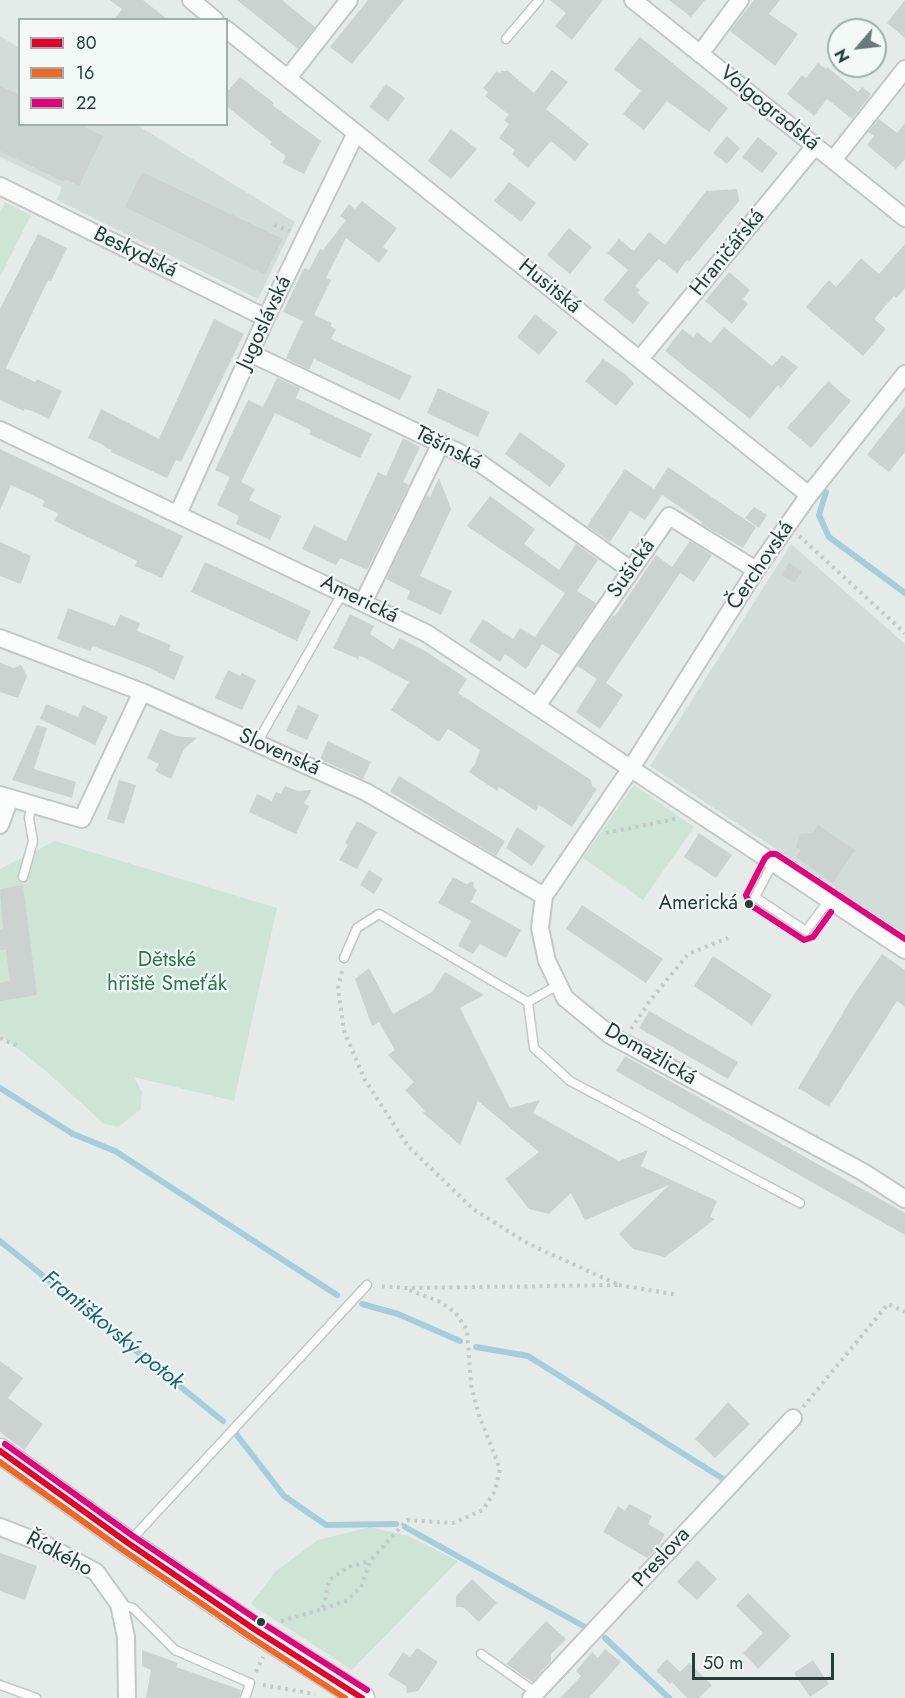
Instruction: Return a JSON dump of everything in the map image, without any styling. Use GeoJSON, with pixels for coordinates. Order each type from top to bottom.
{"type":"FeatureCollection","features":[{"type":"Feature","properties":{"kind":"street"},"geometry":{"type":"LineString","coordinates":[[191,0],[213,18]]}},
{"type":"Feature","properties":{"kind":"street"},"geometry":{"type":"LineString","coordinates":[[288,78],[349,0]]}},
{"type":"Feature","properties":{"kind":"street","name":"Volgogradská"},"geometry":{"type":"LineString","coordinates":[[633,0],[905,218]]}},
{"type":"Feature","properties":{"kind":"street"},"geometry":{"type":"LineString","coordinates":[[700,54],[740,0]]}},
{"type":"Feature","properties":{"kind":"street","name":"Husitská"},"geometry":{"type":"LineString","coordinates":[[228,31],[809,495]]}},
{"type":"Feature","properties":{"kind":"street"},"geometry":{"type":"LineString","coordinates":[[833,160],[905,69]]}},
{"type":"Feature","properties":{"kind":"street","name":"Jugoslávská"},"geometry":{"type":"LineString","coordinates":[[178,514],[266,318],[356,133]]}},
{"type":"Feature","properties":{"kind":"street","name":"Hraničářská"},"geometry":{"type":"LineString","coordinates":[[640,359],[815,146]]}},
{"type":"Feature","properties":{"kind":"street","name":"Beskydská"},"geometry":{"type":"LineString","coordinates":[[1,190],[266,318]]}},
{"type":"Feature","properties":{"kind":"street","name":"Těšínská"},"geometry":{"type":"LineString","coordinates":[[250,353],[477,461],[631,570]]}},
{"type":"Feature","properties":{"kind":"street","name":"Čerchovská"},"geometry":{"type":"LineString","coordinates":[[631,768],[756,570],[809,495],[905,374]]}},
{"type":"Feature","properties":{"kind":"street","name":"Americká"},"geometry":{"type":"LineString","coordinates":[[0,430],[426,633],[905,950]]}},
{"type":"Feature","properties":{"kind":"street"},"geometry":{"type":"LineString","coordinates":[[363,603],[441,443]]}},
{"type":"Feature","properties":{"kind":"street","name":"Sušická"},"geometry":{"type":"LineString","coordinates":[[537,706],[669,516],[756,570]]}},
{"type":"Feature","properties":{"kind":"street","name":"Slovenská"},"geometry":{"type":"LineString","coordinates":[[0,638],[142,692],[366,792],[544,896]]}},
{"type":"Feature","properties":{"kind":"street"},"geometry":{"type":"LineString","coordinates":[[0,825],[5,796],[82,819],[142,692]]}},
{"type":"Feature","properties":{"kind":"street","name":"Domažlická"},"geometry":{"type":"LineString","coordinates":[[631,768],[544,896],[540,928],[547,961],[565,998],[610,1035],[863,1172],[905,1199]]}},
{"type":"Feature","properties":{"kind":"street","name":"Preslova"},"geometry":{"type":"LineString","coordinates":[[533,1695],[793,1418]]}},
{"type":"Feature","properties":{"kind":"street"},"geometry":{"type":"LineString","coordinates":[[0,1451],[128,1543],[254,1629],[362,1698]]}},
{"type":"Feature","properties":{"kind":"street","name":"Řídkého"},"geometry":{"type":"LineString","coordinates":[[0,1527],[44,1544],[96,1572],[119,1604],[126,1637],[127,1698]]}},
{"type":"Feature","properties":{"kind":"lane"},"geometry":{"type":"LineString","coordinates":[[506,39],[539,0]]}},
{"type":"Feature","properties":{"kind":"lane"},"geometry":{"type":"LineString","coordinates":[[257,743],[343,592]]}},
{"type":"Feature","properties":{"kind":"lane"},"geometry":{"type":"LineString","coordinates":[[23,877],[33,841],[29,818],[32,804]]}},
{"type":"Feature","properties":{"kind":"lane"},"geometry":{"type":"LineString","coordinates":[[773,863],[755,897],[806,931],[829,900]]}},
{"type":"Feature","properties":{"kind":"lane"},"geometry":{"type":"LineString","coordinates":[[344,958],[357,928],[379,914],[528,1002]]}},
{"type":"Feature","properties":{"kind":"lane"},"geometry":{"type":"LineString","coordinates":[[528,1002],[558,985]]}},
{"type":"Feature","properties":{"kind":"lane"},"geometry":{"type":"LineString","coordinates":[[528,1002],[534,1048],[570,1081],[800,1203]]}},
{"type":"Feature","properties":{"kind":"lane"},"geometry":{"type":"LineString","coordinates":[[128,1543],[367,1285]]}},
{"type":"Feature","properties":{"kind":"lane"},"geometry":{"type":"LineString","coordinates":[[119,1604],[133,1608],[175,1650],[250,1683],[245,1698]]}},
{"type":"Feature","properties":{"kind":"lane"},"geometry":{"type":"LineString","coordinates":[[481,1654],[533,1695]]}},
{"type":"Feature","properties":{"kind":"lane"},"geometry":{"type":"LineString","coordinates":[[0,1685],[36,1698]]}},
{"type":"Feature","properties":{"kind":"path"},"geometry":{"type":"LineString","coordinates":[[274,225],[291,231]]}},
{"type":"Feature","properties":{"kind":"path"},"geometry":{"type":"LineString","coordinates":[[788,525],[905,633]]}},
{"type":"Feature","properties":{"kind":"path"},"geometry":{"type":"LineString","coordinates":[[584,837],[700,814]]}},
{"type":"Feature","properties":{"kind":"path"},"geometry":{"type":"LineString","coordinates":[[623,1042],[649,1002],[688,954],[728,938]]}},
{"type":"Feature","properties":{"kind":"path"},"geometry":{"type":"LineString","coordinates":[[344,958],[338,988],[344,1031],[365,1080],[408,1146],[473,1209],[529,1244],[619,1285]]}},
{"type":"Feature","properties":{"kind":"path"},"geometry":{"type":"LineString","coordinates":[[0,1038],[20,1047]]}},
{"type":"Feature","properties":{"kind":"path"},"geometry":{"type":"LineString","coordinates":[[367,1285],[405,1288],[619,1285],[678,1295]]}},
{"type":"Feature","properties":{"kind":"path"},"geometry":{"type":"LineString","coordinates":[[254,1629],[346,1601],[362,1587],[370,1561],[407,1520],[453,1523],[483,1510],[495,1491],[500,1469],[479,1415],[471,1385],[467,1330],[455,1312],[438,1300],[405,1288]]}},
{"type":"Feature","properties":{"kind":"path"},"geometry":{"type":"LineString","coordinates":[[793,1418],[888,1304],[905,1312]]}},
{"type":"Feature","properties":{"kind":"path"},"geometry":{"type":"LineString","coordinates":[[324,1609],[329,1580],[348,1567],[370,1561]]}},
{"type":"Feature","properties":{"kind":"path"},"geometry":{"type":"LineString","coordinates":[[250,1683],[317,1694]]}},
{"type":"Feature","properties":{"kind":"shaded area"},"geometry":{"type":"Polygon","coordinates":[[[0,36],[18,47],[18,126],[139,126],[295,222],[258,299],[57,200],[62,187],[0,157],[0,36]]]}},
{"type":"Feature","properties":{"kind":"shaded area"},"geometry":{"type":"Polygon","coordinates":[[[791,544],[905,644],[905,934],[650,766],[791,544]]]}},
{"type":"Feature","properties":{"kind":"green space"},"geometry":{"type":"Polygon","coordinates":[[[5,202],[31,215],[0,277],[0,213],[5,202]]]}},
{"type":"Feature","properties":{"kind":"green space"},"geometry":{"type":"Polygon","coordinates":[[[634,785],[694,827],[643,900],[583,858],[634,785]]]}},
{"type":"Feature","properties":{"kind":"green space","name":"Dětské hřiště Smeťák"},"geometry":{"type":"Polygon","coordinates":[[[55,841],[277,908],[234,1101],[134,1077],[142,1092],[141,1109],[118,1127],[103,1123],[46,1071],[0,1035],[0,869],[55,841]]]}},
{"type":"Feature","properties":{"kind":"green space"},"geometry":{"type":"Polygon","coordinates":[[[370,1527],[408,1536],[458,1561],[352,1670],[251,1604],[276,1571],[318,1540],[370,1527]]]}},
{"type":"Feature","properties":{"kind":"building"},"geometry":{"type":"Polygon","coordinates":[[[110,0],[143,0],[166,18],[115,18],[122,9],[110,0]]]}},
{"type":"Feature","properties":{"kind":"building"},"geometry":{"type":"Polygon","coordinates":[[[237,0],[282,0],[315,27],[298,49],[237,0]]]}},
{"type":"Feature","properties":{"kind":"building"},"geometry":{"type":"Polygon","coordinates":[[[368,0],[404,0],[352,64],[330,47],[368,0]]]}},
{"type":"Feature","properties":{"kind":"building"},"geometry":{"type":"Polygon","coordinates":[[[550,0],[603,0],[572,40],[555,26],[566,13],[550,0]]]}},
{"type":"Feature","properties":{"kind":"building"},"geometry":{"type":"Polygon","coordinates":[[[669,0],[705,0],[691,17],[669,0]]]}},
{"type":"Feature","properties":{"kind":"building"},"geometry":{"type":"Polygon","coordinates":[[[754,0],[780,0],[769,14],[798,34],[775,66],[730,31],[754,0]]]}},
{"type":"Feature","properties":{"kind":"building"},"geometry":{"type":"Polygon","coordinates":[[[905,0],[905,38],[887,23],[905,0]]]}},
{"type":"Feature","properties":{"kind":"building"},"geometry":{"type":"Polygon","coordinates":[[[640,37],[728,108],[709,132],[667,101],[644,130],[623,114],[641,91],[614,69],[640,37]]]}},
{"type":"Feature","properties":{"kind":"building"},"geometry":{"type":"Polygon","coordinates":[[[818,63],[826,69],[827,67],[827,78],[841,78],[858,92],[862,87],[871,94],[852,119],[827,99],[814,116],[787,94],[802,75],[806,78],[818,63]]]}},
{"type":"Feature","properties":{"kind":"building"},"geometry":{"type":"Polygon","coordinates":[[[552,70],[568,82],[546,109],[589,144],[575,161],[551,141],[528,168],[512,154],[515,150],[499,138],[509,124],[504,120],[509,115],[485,96],[488,92],[483,88],[497,71],[500,73],[508,71],[534,93],[552,70]]]}},
{"type":"Feature","properties":{"kind":"building"},"geometry":{"type":"Polygon","coordinates":[[[240,77],[274,103],[272,105],[321,141],[304,174],[282,163],[286,156],[228,108],[228,91],[240,77]]]}},
{"type":"Feature","properties":{"kind":"building"},"geometry":{"type":"Polygon","coordinates":[[[386,84],[405,98],[388,121],[369,107],[386,84]]]}},
{"type":"Feature","properties":{"kind":"building"},"geometry":{"type":"Polygon","coordinates":[[[0,86],[18,94],[18,126],[83,126],[103,136],[79,186],[65,179],[64,182],[0,151],[0,86]]]}},
{"type":"Feature","properties":{"kind":"building"},"geometry":{"type":"Polygon","coordinates":[[[879,119],[897,133],[905,123],[905,159],[896,169],[867,145],[874,136],[868,132],[879,119]]]}},
{"type":"Feature","properties":{"kind":"building"},"geometry":{"type":"Polygon","coordinates":[[[451,129],[477,149],[451,179],[428,161],[451,129]]]}},
{"type":"Feature","properties":{"kind":"building"},"geometry":{"type":"Polygon","coordinates":[[[727,136],[740,148],[727,164],[713,153],[727,136]]]}},
{"type":"Feature","properties":{"kind":"building"},"geometry":{"type":"Polygon","coordinates":[[[758,137],[778,153],[762,173],[742,157],[758,137]]]}},
{"type":"Feature","properties":{"kind":"building"},"geometry":{"type":"Polygon","coordinates":[[[142,172],[283,239],[265,275],[125,207],[142,172]]]}},
{"type":"Feature","properties":{"kind":"building"},"geometry":{"type":"Polygon","coordinates":[[[509,182],[536,203],[521,222],[494,201],[509,182]]]}},
{"type":"Feature","properties":{"kind":"building"},"geometry":{"type":"Polygon","coordinates":[[[737,189],[739,201],[689,262],[687,260],[677,273],[659,259],[635,286],[640,290],[637,293],[649,303],[633,324],[603,300],[628,270],[607,253],[619,239],[634,251],[649,232],[665,245],[706,191],[737,189]]]}},
{"type":"Feature","properties":{"kind":"building"},"geometry":{"type":"Polygon","coordinates":[[[362,201],[397,228],[383,247],[388,251],[379,263],[346,238],[326,278],[331,280],[314,315],[332,323],[330,326],[336,329],[331,339],[412,376],[400,400],[314,359],[309,370],[286,358],[303,321],[283,312],[304,268],[309,270],[320,249],[323,250],[346,220],[340,216],[349,204],[355,209],[362,201]]]}},
{"type":"Feature","properties":{"kind":"building"},"geometry":{"type":"Polygon","coordinates":[[[569,228],[592,247],[570,274],[547,255],[569,228]]]}},
{"type":"Feature","properties":{"kind":"building"},"geometry":{"type":"Polygon","coordinates":[[[38,234],[67,248],[51,281],[48,280],[6,368],[35,382],[37,379],[62,391],[49,419],[0,400],[0,309],[38,234]]]}},
{"type":"Feature","properties":{"kind":"building"},"geometry":{"type":"Polygon","coordinates":[[[905,244],[905,288],[896,298],[894,296],[874,319],[886,329],[863,356],[806,307],[829,280],[836,287],[861,258],[879,274],[905,244]]]}},
{"type":"Feature","properties":{"kind":"building"},"geometry":{"type":"Polygon","coordinates":[[[729,272],[750,290],[743,299],[748,304],[732,324],[705,301],[729,272]]]}},
{"type":"Feature","properties":{"kind":"building"},"geometry":{"type":"Polygon","coordinates":[[[535,314],[558,332],[539,355],[517,337],[535,314]]]}},
{"type":"Feature","properties":{"kind":"building"},"geometry":{"type":"Polygon","coordinates":[[[214,319],[244,334],[181,462],[176,460],[167,478],[111,452],[112,450],[88,438],[101,409],[159,439],[214,319]]]}},
{"type":"Feature","properties":{"kind":"building"},"geometry":{"type":"Polygon","coordinates":[[[724,327],[772,366],[782,355],[798,367],[781,388],[778,385],[750,419],[665,351],[682,329],[693,337],[697,332],[711,343],[724,327]]]}},
{"type":"Feature","properties":{"kind":"building"},"geometry":{"type":"Polygon","coordinates":[[[603,359],[634,383],[616,406],[585,381],[603,359]]]}},
{"type":"Feature","properties":{"kind":"building"},"geometry":{"type":"Polygon","coordinates":[[[277,378],[300,388],[296,398],[372,434],[360,458],[309,434],[311,430],[275,413],[241,482],[255,489],[249,500],[281,516],[270,540],[236,524],[239,516],[217,505],[230,477],[215,470],[248,400],[263,407],[277,378]]]}},
{"type":"Feature","properties":{"kind":"building"},"geometry":{"type":"Polygon","coordinates":[[[828,381],[851,401],[811,448],[787,428],[828,381]]]}},
{"type":"Feature","properties":{"kind":"building"},"geometry":{"type":"Polygon","coordinates":[[[438,388],[489,412],[478,437],[427,413],[438,388]]]}},
{"type":"Feature","properties":{"kind":"building"},"geometry":{"type":"Polygon","coordinates":[[[905,406],[905,452],[889,472],[867,455],[905,406]]]}},
{"type":"Feature","properties":{"kind":"building"},"geometry":{"type":"Polygon","coordinates":[[[520,432],[566,465],[550,487],[505,454],[520,432]]]}},
{"type":"Feature","properties":{"kind":"building"},"geometry":{"type":"Polygon","coordinates":[[[403,438],[420,447],[403,482],[409,485],[367,570],[340,558],[336,565],[302,549],[314,525],[346,541],[378,472],[386,476],[403,438]]]}},
{"type":"Feature","properties":{"kind":"building"},"geometry":{"type":"Polygon","coordinates":[[[0,449],[183,536],[162,578],[135,566],[137,561],[55,521],[58,513],[42,506],[45,501],[11,485],[0,510],[0,449]]]}},
{"type":"Feature","properties":{"kind":"building"},"geometry":{"type":"Polygon","coordinates":[[[668,467],[756,527],[743,548],[701,524],[702,522],[662,495],[645,520],[630,511],[610,542],[587,526],[625,469],[654,489],[668,467]]]}},
{"type":"Feature","properties":{"kind":"building"},"geometry":{"type":"Polygon","coordinates":[[[439,478],[451,509],[420,576],[452,591],[441,615],[407,599],[410,591],[386,579],[427,495],[430,497],[439,478]]]}},
{"type":"Feature","properties":{"kind":"building"},"geometry":{"type":"Polygon","coordinates":[[[490,496],[535,529],[524,544],[559,570],[576,544],[598,560],[577,591],[596,603],[560,655],[542,644],[526,669],[505,654],[500,662],[469,641],[483,619],[513,639],[520,628],[535,637],[565,593],[467,526],[490,496]]]}},
{"type":"Feature","properties":{"kind":"building"},"geometry":{"type":"Polygon","coordinates":[[[754,507],[767,515],[759,528],[745,518],[754,507]]]}},
{"type":"Feature","properties":{"kind":"building"},"geometry":{"type":"Polygon","coordinates":[[[690,541],[712,555],[694,582],[680,573],[606,683],[623,695],[600,729],[576,712],[597,679],[577,666],[613,615],[615,616],[656,555],[672,567],[690,541]]]}},
{"type":"Feature","properties":{"kind":"building"},"geometry":{"type":"Polygon","coordinates":[[[0,542],[31,556],[21,584],[0,576],[0,542]]]}},
{"type":"Feature","properties":{"kind":"building"},"geometry":{"type":"Polygon","coordinates":[[[205,562],[311,611],[297,641],[191,592],[205,562]]]}},
{"type":"Feature","properties":{"kind":"building"},"geometry":{"type":"Polygon","coordinates":[[[789,563],[802,571],[794,583],[781,575],[789,563]]]}},
{"type":"Feature","properties":{"kind":"building"},"geometry":{"type":"Polygon","coordinates":[[[68,608],[115,626],[120,615],[140,623],[137,631],[171,645],[169,650],[184,656],[174,680],[93,646],[90,651],[57,639],[68,608]]]}},
{"type":"Feature","properties":{"kind":"building"},"geometry":{"type":"Polygon","coordinates":[[[350,614],[374,626],[370,634],[393,649],[400,638],[427,652],[467,679],[458,693],[591,780],[592,786],[597,789],[572,827],[539,805],[536,811],[499,787],[497,791],[469,772],[480,750],[448,729],[439,742],[391,710],[409,682],[363,657],[359,656],[358,659],[333,648],[350,614]]]}},
{"type":"Feature","properties":{"kind":"building"},"geometry":{"type":"Polygon","coordinates":[[[0,663],[14,668],[21,665],[27,676],[18,698],[0,692],[0,663]]]}},
{"type":"Feature","properties":{"kind":"building"},"geometry":{"type":"Polygon","coordinates":[[[228,670],[240,676],[242,673],[256,680],[242,710],[215,698],[228,670]]]}},
{"type":"Feature","properties":{"kind":"building"},"geometry":{"type":"Polygon","coordinates":[[[46,704],[78,717],[83,705],[108,717],[95,745],[40,719],[46,704]]]}},
{"type":"Feature","properties":{"kind":"building"},"geometry":{"type":"Polygon","coordinates":[[[298,705],[319,715],[307,740],[286,731],[298,705]]]}},
{"type":"Feature","properties":{"kind":"building"},"geometry":{"type":"Polygon","coordinates":[[[37,725],[47,728],[34,769],[76,782],[72,798],[12,780],[37,725]]]}},
{"type":"Feature","properties":{"kind":"building"},"geometry":{"type":"Polygon","coordinates":[[[160,729],[177,736],[197,738],[184,749],[171,779],[155,771],[159,764],[147,758],[160,729]]]}},
{"type":"Feature","properties":{"kind":"building"},"geometry":{"type":"Polygon","coordinates":[[[328,741],[371,762],[363,779],[320,759],[328,741]]]}},
{"type":"Feature","properties":{"kind":"building"},"geometry":{"type":"Polygon","coordinates":[[[399,776],[505,841],[496,856],[390,792],[399,776]]]}},
{"type":"Feature","properties":{"kind":"building"},"geometry":{"type":"Polygon","coordinates":[[[119,780],[136,785],[124,824],[107,819],[119,780]]]}},
{"type":"Feature","properties":{"kind":"building"},"geometry":{"type":"Polygon","coordinates":[[[285,786],[298,791],[312,790],[304,803],[309,806],[296,834],[249,812],[257,794],[272,801],[276,792],[281,794],[285,786]]]}},
{"type":"Feature","properties":{"kind":"building"},"geometry":{"type":"Polygon","coordinates":[[[357,821],[377,832],[357,869],[339,860],[348,845],[345,843],[357,821]]]}},
{"type":"Feature","properties":{"kind":"building"},"geometry":{"type":"Polygon","coordinates":[[[818,825],[855,850],[833,883],[796,857],[801,850],[796,847],[800,834],[813,833],[818,825]]]}},
{"type":"Feature","properties":{"kind":"building"},"geometry":{"type":"Polygon","coordinates":[[[517,827],[545,846],[532,866],[506,848],[517,827]]]}},
{"type":"Feature","properties":{"kind":"building"},"geometry":{"type":"Polygon","coordinates":[[[699,833],[732,855],[716,878],[684,857],[699,833]]]}},
{"type":"Feature","properties":{"kind":"building"},"geometry":{"type":"Polygon","coordinates":[[[369,870],[383,879],[374,894],[360,885],[369,870]]]}},
{"type":"Feature","properties":{"kind":"building"},"geometry":{"type":"Polygon","coordinates":[[[453,877],[466,884],[473,881],[474,888],[477,890],[471,902],[521,930],[506,958],[480,944],[473,954],[458,946],[471,921],[438,903],[453,877]]]}},
{"type":"Feature","properties":{"kind":"building"},"geometry":{"type":"Polygon","coordinates":[[[23,885],[37,995],[0,1001],[0,983],[10,981],[6,950],[0,950],[0,930],[3,929],[0,889],[23,885]]]}},
{"type":"Feature","properties":{"kind":"building"},"geometry":{"type":"Polygon","coordinates":[[[582,905],[663,959],[646,983],[566,929],[582,905]]]}},
{"type":"Feature","properties":{"kind":"building"},"geometry":{"type":"Polygon","coordinates":[[[882,954],[905,970],[905,1007],[897,1001],[829,1107],[798,1088],[853,996],[882,954]]]}},
{"type":"Feature","properties":{"kind":"building"},"geometry":{"type":"Polygon","coordinates":[[[713,956],[772,995],[752,1025],[694,986],[713,956]]]}},
{"type":"Feature","properties":{"kind":"building"},"geometry":{"type":"Polygon","coordinates":[[[369,968],[393,1014],[432,992],[445,972],[484,995],[460,1008],[510,1108],[540,1100],[533,1113],[619,1161],[648,1150],[641,1166],[717,1201],[710,1217],[715,1219],[665,1257],[633,1249],[619,1234],[669,1185],[585,1220],[571,1193],[549,1214],[529,1209],[505,1179],[539,1152],[478,1101],[460,1145],[423,1113],[425,1111],[405,1090],[414,1082],[388,1055],[395,1050],[379,1022],[372,1026],[355,979],[369,968]]]}},
{"type":"Feature","properties":{"kind":"building"},"geometry":{"type":"Polygon","coordinates":[[[649,1011],[738,1062],[728,1079],[639,1028],[649,1011]]]}},
{"type":"Feature","properties":{"kind":"building"},"geometry":{"type":"Polygon","coordinates":[[[625,1056],[905,1213],[905,1235],[616,1071],[625,1056]]]}},
{"type":"Feature","properties":{"kind":"building"},"geometry":{"type":"Polygon","coordinates":[[[0,1361],[23,1378],[8,1398],[43,1424],[24,1450],[0,1432],[0,1361]]]}},
{"type":"Feature","properties":{"kind":"building"},"geometry":{"type":"Polygon","coordinates":[[[728,1402],[750,1424],[715,1458],[695,1439],[728,1402]]]}},
{"type":"Feature","properties":{"kind":"building"},"geometry":{"type":"Polygon","coordinates":[[[629,1504],[652,1516],[648,1524],[665,1534],[657,1548],[647,1558],[603,1532],[618,1506],[625,1511],[629,1504]]]}},
{"type":"Feature","properties":{"kind":"building"},"geometry":{"type":"Polygon","coordinates":[[[0,1553],[37,1566],[25,1600],[0,1591],[0,1553]]]}},
{"type":"Feature","properties":{"kind":"building"},"geometry":{"type":"Polygon","coordinates":[[[697,1560],[717,1579],[697,1600],[677,1582],[697,1560]]]}},
{"type":"Feature","properties":{"kind":"building"},"geometry":{"type":"Polygon","coordinates":[[[472,1579],[497,1603],[479,1622],[463,1607],[456,1607],[456,1596],[472,1579]]]}},
{"type":"Feature","properties":{"kind":"building"},"geometry":{"type":"Polygon","coordinates":[[[748,1593],[791,1636],[758,1669],[743,1653],[763,1633],[736,1606],[748,1593]]]}},
{"type":"Feature","properties":{"kind":"building"},"geometry":{"type":"Polygon","coordinates":[[[546,1621],[566,1639],[551,1654],[551,1661],[532,1682],[506,1664],[546,1621]]]}},
{"type":"Feature","properties":{"kind":"building"},"geometry":{"type":"Polygon","coordinates":[[[417,1648],[438,1662],[418,1691],[407,1693],[406,1686],[388,1675],[403,1652],[410,1657],[417,1648]]]}},
{"type":"Feature","properties":{"kind":"building"},"geometry":{"type":"Polygon","coordinates":[[[605,1649],[621,1662],[589,1698],[560,1698],[581,1676],[576,1671],[592,1652],[598,1658],[605,1649]]]}},
{"type":"Feature","properties":{"kind":"building"},"geometry":{"type":"Polygon","coordinates":[[[142,1650],[178,1663],[176,1667],[241,1690],[239,1698],[146,1698],[151,1670],[142,1666],[142,1650]]]}},
{"type":"Feature","properties":{"kind":"building"},"geometry":{"type":"Polygon","coordinates":[[[667,1659],[680,1672],[689,1663],[712,1685],[699,1698],[687,1698],[672,1682],[670,1684],[656,1671],[667,1659]]]}},
{"type":"Feature","properties":{"kind":"building"},"geometry":{"type":"Polygon","coordinates":[[[813,1660],[829,1684],[810,1697],[794,1673],[813,1660]]]}},
{"type":"Feature","properties":{"kind":"waterway"},"geometry":{"type":"LineString","coordinates":[[826,492],[819,515],[829,537],[905,593]]}},
{"type":"Feature","properties":{"kind":"waterway"},"geometry":{"type":"LineString","coordinates":[[0,1088],[73,1134],[115,1151],[337,1295]]}},
{"type":"Feature","properties":{"kind":"waterway","name":"Františkovský potok"},"geometry":{"type":"LineString","coordinates":[[0,1241],[223,1421]]}},
{"type":"Feature","properties":{"kind":"waterway"},"geometry":{"type":"LineString","coordinates":[[362,1304],[398,1314],[460,1341]]}},
{"type":"Feature","properties":{"kind":"waterway"},"geometry":{"type":"LineString","coordinates":[[476,1347],[528,1356],[725,1480]]}},
{"type":"Feature","properties":{"kind":"waterway","name":"Františkovský potok"},"geometry":{"type":"LineString","coordinates":[[233,1430],[284,1496],[326,1525],[396,1524]]}},
{"type":"Feature","properties":{"kind":"waterway","name":"Františkovský potok"},"geometry":{"type":"LineString","coordinates":[[405,1527],[585,1627]]}},
{"type":"Feature","properties":{"kind":"waterway","name":"Františkovský potok"},"geometry":{"type":"LineString","coordinates":[[605,1638],[669,1698]]}},
{"type":"Feature","properties":{"kind":"transit line","name":"22"},"geometry":{"type":"LineString","coordinates":[[831,912],[813,937],[804,940],[749,904],[746,895],[765,858],[770,854],[776,854],[905,939]]}},
{"type":"Feature","properties":{"kind":"transit line","name":"22"},"geometry":{"type":"LineString","coordinates":[[5,1444],[133,1536],[367,1690]]}},
{"type":"Feature","properties":{"kind":"transit line","name":"80"},"geometry":{"type":"LineString","coordinates":[[0,1451],[128,1543],[254,1629],[362,1698]]}},
{"type":"Feature","properties":{"kind":"transit line","name":"16"},"geometry":{"type":"LineString","coordinates":[[0,1462],[123,1550],[345,1698]]}},
{"type":"Feature","properties":{"kind":"place","name":"Americká"},"geometry":{"type":"Point","coordinates":[749,904]}}]}
